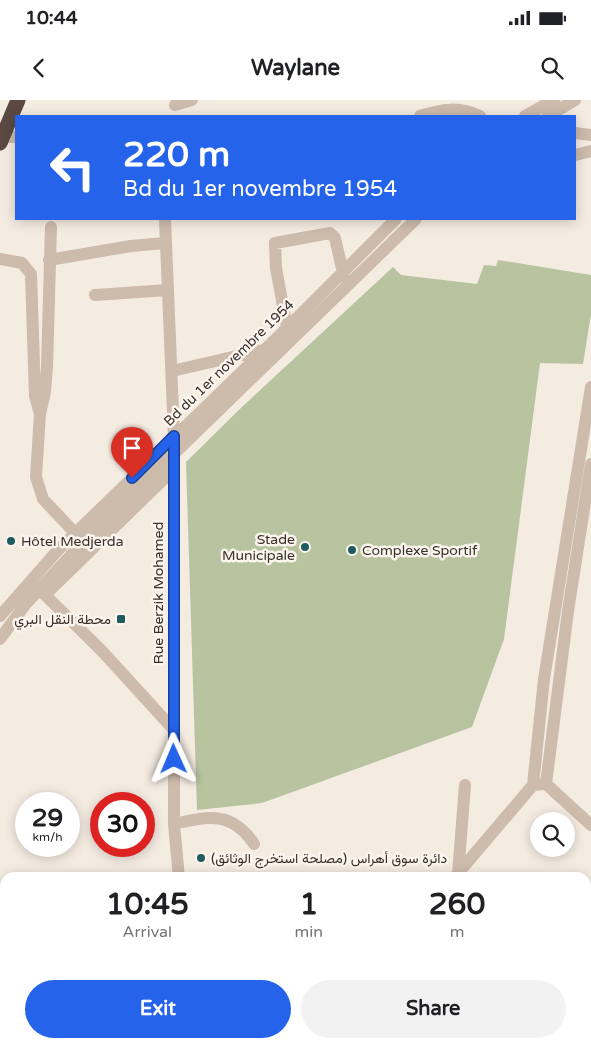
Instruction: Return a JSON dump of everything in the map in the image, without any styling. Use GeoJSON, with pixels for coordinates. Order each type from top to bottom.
{"type":"FeatureCollection","features":[{"type":"Feature","properties":{"kind":"highway"},"geometry":{"type":"LineString","coordinates":[[6,139],[18,100]]}},
{"type":"Feature","properties":{"kind":"street"},"geometry":{"type":"LineString","coordinates":[[175,107],[192,100]]}},
{"type":"Feature","properties":{"kind":"street"},"geometry":{"type":"LineString","coordinates":[[527,115],[554,100]]}},
{"type":"Feature","properties":{"kind":"street"},"geometry":{"type":"LineString","coordinates":[[550,115],[575,100]]}},
{"type":"Feature","properties":{"kind":"street"},"geometry":{"type":"LineString","coordinates":[[423,115],[438,110],[452,109],[466,110],[478,115]]}},
{"type":"Feature","properties":{"kind":"street"},"geometry":{"type":"LineString","coordinates":[[576,133],[591,134]]}},
{"type":"Feature","properties":{"kind":"street"},"geometry":{"type":"LineString","coordinates":[[576,155],[591,152]]}},
{"type":"Feature","properties":{"kind":"street","name":"Rue Berzik Mohamed"},"geometry":{"type":"LineString","coordinates":[[165,220],[174,436],[174,824],[178,872]]}},
{"type":"Feature","properties":{"kind":"street","name":"Bd du 1er novembre 1954"},"geometry":{"type":"LineString","coordinates":[[0,616],[40,569],[75,533],[287,328],[395,220]]}},
{"type":"Feature","properties":{"kind":"street"},"geometry":{"type":"LineString","coordinates":[[0,639],[42,592],[173,456],[415,220]]}},
{"type":"Feature","properties":{"kind":"street"},"geometry":{"type":"LineString","coordinates":[[50,227],[45,392],[40,414],[36,478],[38,489],[50,508],[75,533]]}},
{"type":"Feature","properties":{"kind":"street"},"geometry":{"type":"LineString","coordinates":[[287,328],[276,268],[275,243],[330,233],[335,238],[347,287]]}},
{"type":"Feature","properties":{"kind":"street"},"geometry":{"type":"LineString","coordinates":[[49,260],[131,246],[165,243]]}},
{"type":"Feature","properties":{"kind":"street"},"geometry":{"type":"LineString","coordinates":[[0,259],[22,263],[29,269],[34,328],[35,396],[40,414]]}},
{"type":"Feature","properties":{"kind":"street"},"geometry":{"type":"LineString","coordinates":[[95,295],[168,290]]}},
{"type":"Feature","properties":{"kind":"street"},"geometry":{"type":"LineString","coordinates":[[34,328],[48,327]]}},
{"type":"Feature","properties":{"kind":"street"},"geometry":{"type":"LineString","coordinates":[[172,371],[264,350]]}},
{"type":"Feature","properties":{"kind":"street"},"geometry":{"type":"LineString","coordinates":[[459,872],[533,785],[544,679],[591,387]]}},
{"type":"Feature","properties":{"kind":"street"},"geometry":{"type":"LineString","coordinates":[[546,784],[568,611],[586,533],[591,464]]}},
{"type":"Feature","properties":{"kind":"street"},"geometry":{"type":"LineString","coordinates":[[42,592],[173,470]]}},
{"type":"Feature","properties":{"kind":"street"},"geometry":{"type":"LineString","coordinates":[[571,506],[588,508]]}},
{"type":"Feature","properties":{"kind":"street"},"geometry":{"type":"LineString","coordinates":[[568,530],[586,533]]}},
{"type":"Feature","properties":{"kind":"street"},"geometry":{"type":"LineString","coordinates":[[42,592],[102,651],[174,730]]}},
{"type":"Feature","properties":{"kind":"street"},"geometry":{"type":"LineString","coordinates":[[533,785],[546,784],[591,824]]}},
{"type":"Feature","properties":{"kind":"street"},"geometry":{"type":"LineString","coordinates":[[456,872],[465,785]]}},
{"type":"Feature","properties":{"kind":"street"},"geometry":{"type":"LineString","coordinates":[[174,824],[219,818],[238,826],[254,844]]}},
{"type":"Feature","properties":{"kind":"green space","name":"Complexe Sportif"},"geometry":{"type":"Polygon","coordinates":[[[498,260],[591,275],[591,314],[583,364],[540,363],[504,639],[472,727],[262,803],[197,810],[186,462],[244,405],[393,267],[401,275],[477,284],[484,265],[496,266],[498,260]]]}},
{"type":"Feature","properties":{"kind":"place","name":"Hôtel Medjerda"},"geometry":{"type":"Point","coordinates":[11,541]}},
{"type":"Feature","properties":{"kind":"place","name":"Stade Municipale"},"geometry":{"type":"Point","coordinates":[305,547]}},
{"type":"Feature","properties":{"kind":"place","name":"Complexe Sportif"},"geometry":{"type":"Point","coordinates":[352,550]}},
{"type":"Feature","properties":{"kind":"place","name":"محطة النقل البري"},"geometry":{"type":"Point","coordinates":[121,619]}},
{"type":"Feature","properties":{"kind":"place","name":"دائرة سوق أهراس (مصلحة استخرج الوثائق)"},"geometry":{"type":"Point","coordinates":[201,858]}},
{"type":"Feature","properties":{"kind":"route"},"geometry":{"type":"LineString","coordinates":[[132,478],[174,436],[174,759]]}}]}
